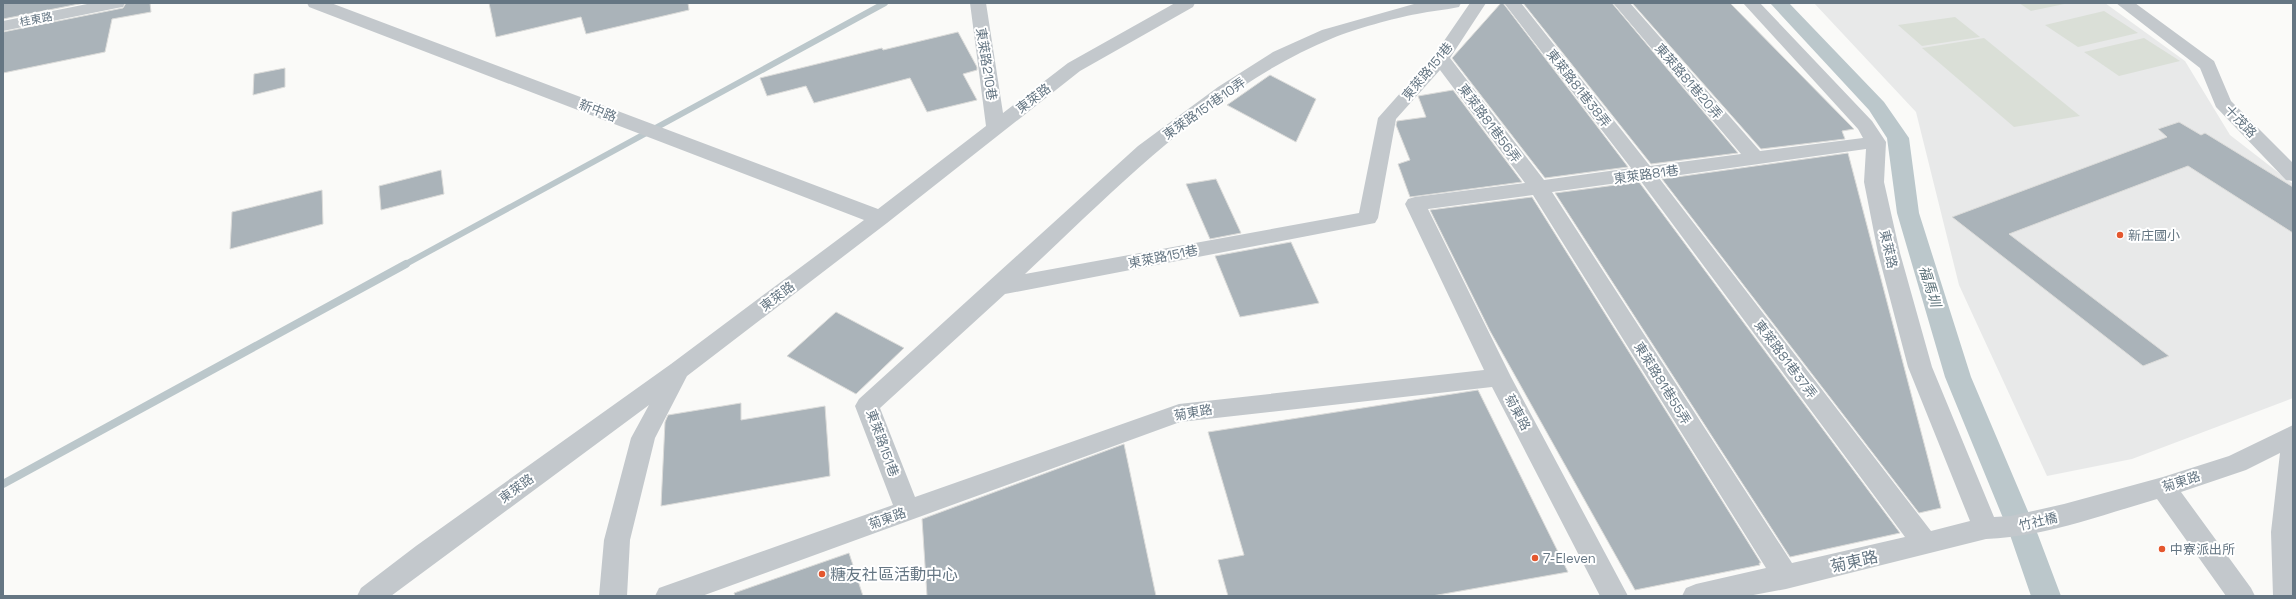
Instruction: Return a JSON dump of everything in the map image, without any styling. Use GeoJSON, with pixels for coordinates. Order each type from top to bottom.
{"type":"FeatureCollection","features":[{"type":"Feature","properties":{"kind":"street","name":"桂東路"},"geometry":{"type":"LineString","coordinates":[[3,26],[117,3]]}},
{"type":"Feature","properties":{"kind":"street","name":"新中路"},"geometry":{"type":"LineString","coordinates":[[315,3],[880,218]]}},
{"type":"Feature","properties":{"kind":"street","name":"東萊路210巷"},"geometry":{"type":"LineString","coordinates":[[978,3],[996,126]]}},
{"type":"Feature","properties":{"kind":"street","name":"東萊路"},"geometry":{"type":"LineString","coordinates":[[372,596],[425,554],[679,370],[880,218],[996,126],[1074,67],[1187,3]]}},
{"type":"Feature","properties":{"kind":"street","name":"東萊路151巷10弄"},"geometry":{"type":"LineString","coordinates":[[998,287],[1145,150],[1225,91],[1279,56],[1328,34],[1414,9],[1453,3]]}},
{"type":"Feature","properties":{"kind":"street","name":"東萊路151巷"},"geometry":{"type":"LineString","coordinates":[[908,510],[867,406],[998,287],[1368,218],[1387,118],[1441,58],[1478,3]]}},
{"type":"Feature","properties":{"kind":"street","name":"東萊路81巷38弄"},"geometry":{"type":"LineString","coordinates":[[1512,3],[1646,174]]}},
{"type":"Feature","properties":{"kind":"street","name":"東萊路81巷20弄"},"geometry":{"type":"LineString","coordinates":[[1621,3],[1756,159]]}},
{"type":"Feature","properties":{"kind":"street"},"geometry":{"type":"LineString","coordinates":[[1752,3],[1865,125],[1876,142]]}},
{"type":"Feature","properties":{"kind":"street","name":"十茂路"},"geometry":{"type":"LineString","coordinates":[[2124,3],[2208,65],[2223,103],[2293,175]]}},
{"type":"Feature","properties":{"kind":"street","name":"東萊路81巷56弄"},"geometry":{"type":"LineString","coordinates":[[1441,58],[1540,189]]}},
{"type":"Feature","properties":{"kind":"street","name":"東萊路"},"geometry":{"type":"LineString","coordinates":[[1876,142],[1874,182],[1889,253],[1920,367],[1986,528]]}},
{"type":"Feature","properties":{"kind":"street","name":"東萊路81巷"},"geometry":{"type":"LineString","coordinates":[[1499,377],[1415,204],[1540,189],[1876,142]]}},
{"type":"Feature","properties":{"kind":"street","name":"東萊路81巷37弄"},"geometry":{"type":"LineString","coordinates":[[1646,174],[1925,544]]}},
{"type":"Feature","properties":{"kind":"street","name":"東萊路81巷55弄"},"geometry":{"type":"LineString","coordinates":[[1540,189],[1786,577]]}},
{"type":"Feature","properties":{"kind":"street"},"geometry":{"type":"LineString","coordinates":[[613,596],[617,540],[643,438],[679,370]]}},
{"type":"Feature","properties":{"kind":"street","name":"菊東路"},"geometry":{"type":"LineString","coordinates":[[669,596],[1179,413],[1499,377],[1614,596]]}},
{"type":"Feature","properties":{"kind":"street","name":"菊東路"},"geometry":{"type":"LineString","coordinates":[[2064,515],[2163,487],[2237,463],[2293,435]]}},
{"type":"Feature","properties":{"kind":"street"},"geometry":{"type":"LineString","coordinates":[[2286,596],[2284,532],[2293,443]]}},
{"type":"Feature","properties":{"kind":"street"},"geometry":{"type":"LineString","coordinates":[[2163,487],[2241,596]]}},
{"type":"Feature","properties":{"kind":"street","name":"竹社橋"},"geometry":{"type":"LineString","coordinates":[[2011,526],[2064,515]]}},
{"type":"Feature","properties":{"kind":"street","name":"菊東路"},"geometry":{"type":"LineString","coordinates":[[1696,596],[1786,577],[1986,528],[2011,526]]}},
{"type":"Feature","properties":{"kind":"shaded area","name":"新庄國小"},"geometry":{"type":"Polygon","coordinates":[[[1814,3],[2105,3],[2185,61],[2230,135],[2293,184],[2293,398],[2132,459],[2047,476],[1959,285],[1916,112],[1814,3]]]}},
{"type":"Feature","properties":{"kind":"shaded area"},"geometry":{"type":"Polygon","coordinates":[[[2019,3],[2069,3],[2031,11],[2019,3]]]}},
{"type":"Feature","properties":{"kind":"shaded area"},"geometry":{"type":"Polygon","coordinates":[[[2104,11],[2138,33],[2078,47],[2045,25],[2104,11]]]}},
{"type":"Feature","properties":{"kind":"shaded area"},"geometry":{"type":"Polygon","coordinates":[[[1955,17],[1980,37],[1922,46],[1898,25],[1955,17]]]}},
{"type":"Feature","properties":{"kind":"shaded area"},"geometry":{"type":"Polygon","coordinates":[[[1984,38],[2080,116],[2014,127],[1922,48],[1984,38]]]}},
{"type":"Feature","properties":{"kind":"shaded area"},"geometry":{"type":"Polygon","coordinates":[[[2144,38],[2180,61],[2119,76],[2084,52],[2144,38]]]}},
{"type":"Feature","properties":{"kind":"building"},"geometry":{"type":"Polygon","coordinates":[[[3,3],[84,3],[3,19],[3,3]]]}},
{"type":"Feature","properties":{"kind":"building"},"geometry":{"type":"Polygon","coordinates":[[[126,3],[150,3],[151,12],[112,19],[105,52],[3,73],[3,32],[123,8],[126,3]]]}},
{"type":"Feature","properties":{"kind":"building"},"geometry":{"type":"Polygon","coordinates":[[[489,3],[688,3],[689,10],[586,34],[581,17],[496,37],[489,3]]]}},
{"type":"Feature","properties":{"kind":"building"},"geometry":{"type":"Polygon","coordinates":[[[1501,3],[1503,3],[1628,167],[1545,178],[1452,58],[1501,3]]]}},
{"type":"Feature","properties":{"kind":"building"},"geometry":{"type":"Polygon","coordinates":[[[1523,3],[1612,3],[1738,153],[1651,164],[1523,3]]]}},
{"type":"Feature","properties":{"kind":"building"},"geometry":{"type":"Polygon","coordinates":[[[1632,3],[1730,3],[1854,129],[1842,131],[1845,139],[1761,149],[1632,3]]]}},
{"type":"Feature","properties":{"kind":"building"},"geometry":{"type":"Polygon","coordinates":[[[958,32],[977,67],[977,70],[963,74],[977,100],[927,112],[910,78],[814,103],[806,86],[767,96],[760,78],[882,48],[883,50],[958,32]]]}},
{"type":"Feature","properties":{"kind":"building"},"geometry":{"type":"Polygon","coordinates":[[[285,68],[285,87],[253,95],[254,74],[285,68]]]}},
{"type":"Feature","properties":{"kind":"building"},"geometry":{"type":"Polygon","coordinates":[[[1270,75],[1316,99],[1296,142],[1227,105],[1270,75]]]}},
{"type":"Feature","properties":{"kind":"building"},"geometry":{"type":"Polygon","coordinates":[[[1453,90],[1522,182],[1410,197],[1398,164],[1410,160],[1396,125],[1397,121],[1426,117],[1418,96],[1453,90]]]}},
{"type":"Feature","properties":{"kind":"building"},"geometry":{"type":"Polygon","coordinates":[[[2179,122],[2201,135],[2205,133],[2293,187],[2293,233],[2188,166],[2009,234],[2169,356],[2143,366],[1952,217],[2167,137],[2158,129],[2179,122]]]}},
{"type":"Feature","properties":{"kind":"building"},"geometry":{"type":"Polygon","coordinates":[[[1848,153],[1941,508],[1919,513],[1662,179],[1848,153]]]}},
{"type":"Feature","properties":{"kind":"building"},"geometry":{"type":"Polygon","coordinates":[[[441,170],[444,194],[381,210],[379,186],[441,170]]]}},
{"type":"Feature","properties":{"kind":"building"},"geometry":{"type":"Polygon","coordinates":[[[1216,179],[1241,233],[1210,239],[1186,184],[1216,179]]]}},
{"type":"Feature","properties":{"kind":"building"},"geometry":{"type":"Polygon","coordinates":[[[1639,182],[1900,533],[1790,557],[1555,193],[1639,182]]]}},
{"type":"Feature","properties":{"kind":"building"},"geometry":{"type":"Polygon","coordinates":[[[322,190],[323,224],[230,249],[232,212],[322,190]]]}},
{"type":"Feature","properties":{"kind":"building"},"geometry":{"type":"Polygon","coordinates":[[[1532,197],[1761,563],[1759,563],[1760,565],[1635,590],[1490,331],[1430,210],[1532,197]]]}},
{"type":"Feature","properties":{"kind":"building"},"geometry":{"type":"Polygon","coordinates":[[[1291,242],[1319,303],[1240,317],[1215,256],[1291,242]]]}},
{"type":"Feature","properties":{"kind":"building"},"geometry":{"type":"Polygon","coordinates":[[[836,312],[904,348],[856,394],[787,356],[836,312]]]}},
{"type":"Feature","properties":{"kind":"building"},"geometry":{"type":"Polygon","coordinates":[[[1478,390],[1568,572],[1432,596],[1228,596],[1218,560],[1244,555],[1208,432],[1478,390]]]}},
{"type":"Feature","properties":{"kind":"building"},"geometry":{"type":"Polygon","coordinates":[[[741,403],[741,420],[825,406],[830,476],[661,506],[665,422],[668,415],[741,403]]]}},
{"type":"Feature","properties":{"kind":"building"},"geometry":{"type":"Polygon","coordinates":[[[1124,444],[1156,596],[927,596],[922,519],[1124,444]]]}},
{"type":"Feature","properties":{"kind":"building","name":"糖友社區活動中心"},"geometry":{"type":"Polygon","coordinates":[[[849,553],[863,596],[735,596],[734,593],[849,553]]]}},
{"type":"Feature","properties":{"kind":"waterway"},"geometry":{"type":"LineString","coordinates":[[404,265],[885,3]]}},
{"type":"Feature","properties":{"kind":"waterway","name":"福馬圳"},"geometry":{"type":"LineString","coordinates":[[1779,3],[1877,106],[1898,138],[1908,213],[1958,377],[2024,535],[2046,596]]}},
{"type":"Feature","properties":{"kind":"waterway"},"geometry":{"type":"LineString","coordinates":[[3,484],[406,264]]}},
{"type":"Feature","properties":{"kind":"place","name":"新庄國小"},"geometry":{"type":"Point","coordinates":[2120,235]}},
{"type":"Feature","properties":{"kind":"place","name":"中寮派出所"},"geometry":{"type":"Point","coordinates":[2162,549]}},
{"type":"Feature","properties":{"kind":"place","name":"7-Eleven"},"geometry":{"type":"Point","coordinates":[1535,558]}},
{"type":"Feature","properties":{"kind":"place","name":"糖友社區活動中心"},"geometry":{"type":"Point","coordinates":[822,574]}}]}
